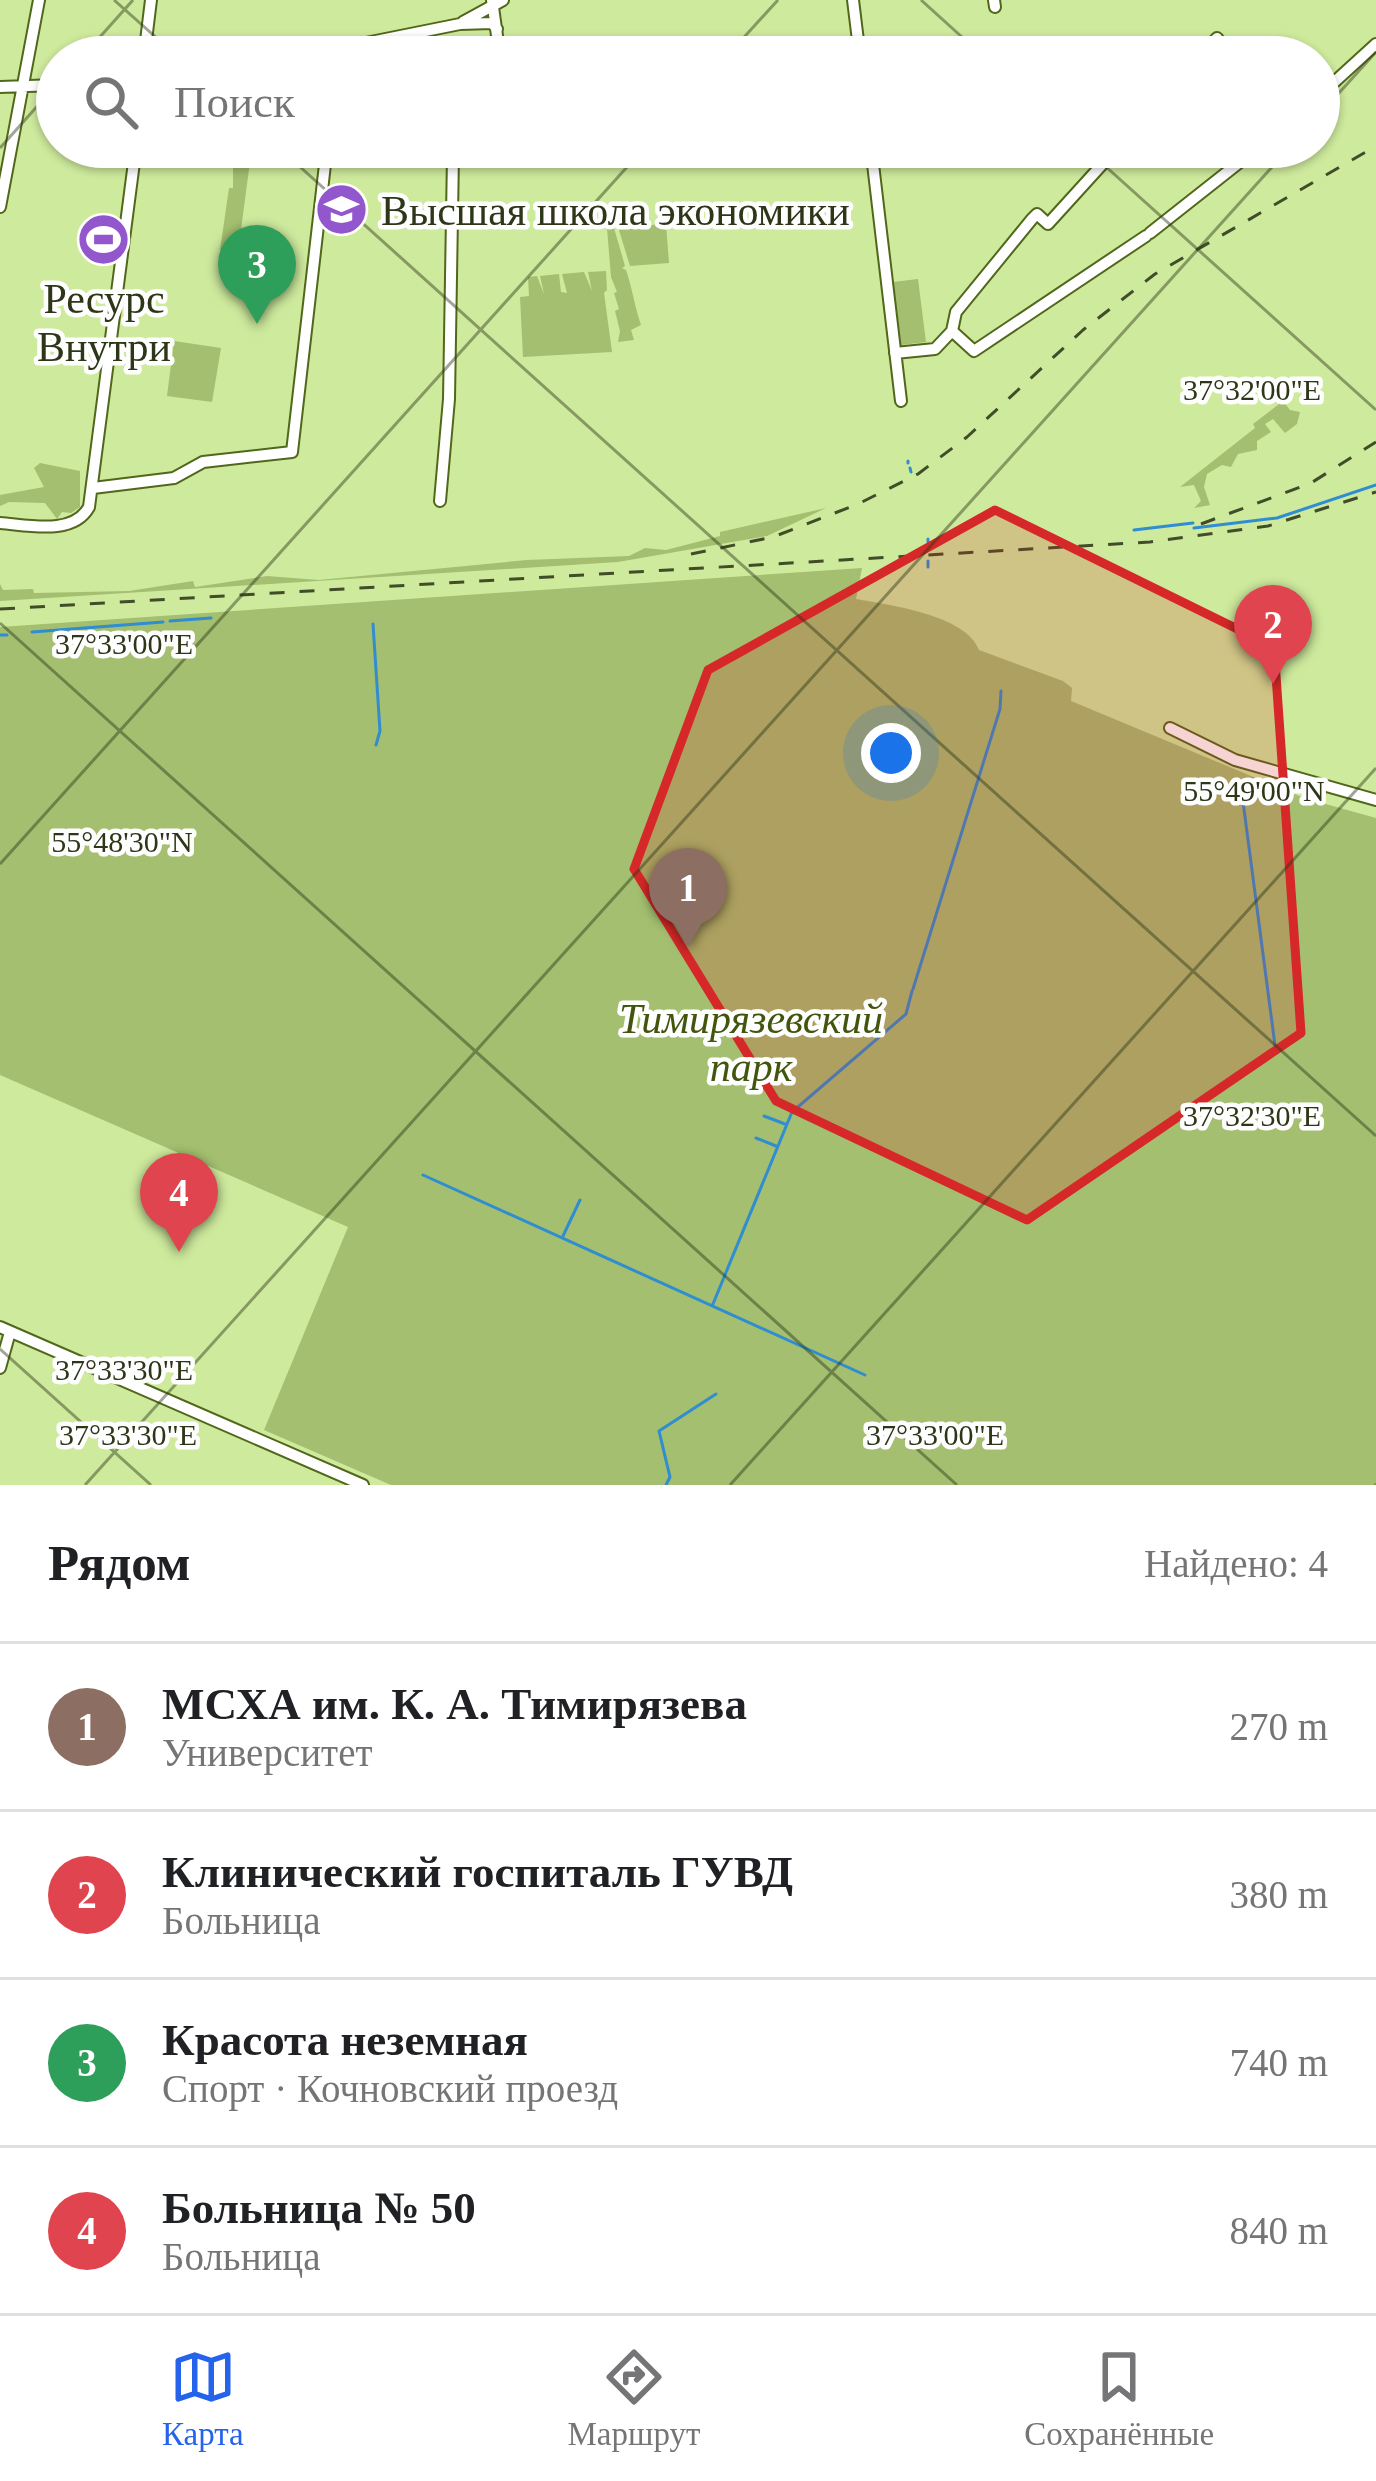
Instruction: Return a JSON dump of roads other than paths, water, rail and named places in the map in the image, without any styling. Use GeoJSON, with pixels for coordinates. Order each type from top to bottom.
{"type":"FeatureCollection","features":[{"type":"Feature","properties":{"kind":"street"},"geometry":{"type":"LineString","coordinates":[[0,207],[39,0]]}},
{"type":"Feature","properties":{"kind":"street"},"geometry":{"type":"LineString","coordinates":[[147,36],[151,0]]}},
{"type":"Feature","properties":{"kind":"street"},"geometry":{"type":"LineString","coordinates":[[853,0],[857,36]]}},
{"type":"Feature","properties":{"kind":"street"},"geometry":{"type":"LineString","coordinates":[[460,23],[496,2],[498,36]]}},
{"type":"Feature","properties":{"kind":"street"},"geometry":{"type":"LineString","coordinates":[[407,36],[482,21],[497,29]]}},
{"type":"Feature","properties":{"kind":"street"},"geometry":{"type":"LineString","coordinates":[[1340,77],[1376,44]]}},
{"type":"Feature","properties":{"kind":"street"},"geometry":{"type":"LineString","coordinates":[[0,87],[36,86]]}},
{"type":"Feature","properties":{"kind":"street"},"geometry":{"type":"LineString","coordinates":[[0,523],[65,524],[86,512],[93,488],[133,168]]}},
{"type":"Feature","properties":{"kind":"street"},"geometry":{"type":"LineString","coordinates":[[93,488],[183,475],[203,462],[292,452],[325,168]]}},
{"type":"Feature","properties":{"kind":"street"},"geometry":{"type":"LineString","coordinates":[[440,501],[449,399],[453,168]]}},
{"type":"Feature","properties":{"kind":"street"},"geometry":{"type":"LineString","coordinates":[[873,168],[901,401]]}},
{"type":"Feature","properties":{"kind":"street"},"geometry":{"type":"LineString","coordinates":[[895,352],[935,349],[952,332],[956,312],[1037,214],[1048,224],[1099,168]]}},
{"type":"Feature","properties":{"kind":"street"},"geometry":{"type":"LineString","coordinates":[[952,332],[974,351],[1148,234],[1231,168]]}},
{"type":"Feature","properties":{"kind":"street"},"geometry":{"type":"LineString","coordinates":[[1170,728],[1235,760],[1376,800]]}},
{"type":"Feature","properties":{"kind":"street"},"geometry":{"type":"LineString","coordinates":[[0,1367],[5,1330],[363,1485]]}},
{"type":"Feature","properties":{"kind":"waterway"},"geometry":{"type":"LineString","coordinates":[[910,468],[911,472]]}},
{"type":"Feature","properties":{"kind":"waterway"},"geometry":{"type":"LineString","coordinates":[[1194,528],[1277,518],[1376,485]]}},
{"type":"Feature","properties":{"kind":"waterway"},"geometry":{"type":"LineString","coordinates":[[1134,530],[1193,523]]}},
{"type":"Feature","properties":{"kind":"waterway"},"geometry":{"type":"LineString","coordinates":[[928,561],[928,567]]}},
{"type":"Feature","properties":{"kind":"waterway"},"geometry":{"type":"LineString","coordinates":[[170,621],[211,618]]}},
{"type":"Feature","properties":{"kind":"waterway"},"geometry":{"type":"LineString","coordinates":[[32,632],[163,622]]}},
{"type":"Feature","properties":{"kind":"waterway"},"geometry":{"type":"LineString","coordinates":[[373,624],[380,731],[376,745]]}},
{"type":"Feature","properties":{"kind":"waterway"},"geometry":{"type":"LineString","coordinates":[[0,635],[7,635]]}},
{"type":"Feature","properties":{"kind":"waterway"},"geometry":{"type":"LineString","coordinates":[[913,989],[1000,709],[1001,691]]}},
{"type":"Feature","properties":{"kind":"waterway"},"geometry":{"type":"LineString","coordinates":[[1242,794],[1276,1053]]}},
{"type":"Feature","properties":{"kind":"waterway"},"geometry":{"type":"LineString","coordinates":[[713,1304],[792,1112],[906,1014],[912,991]]}},
{"type":"Feature","properties":{"kind":"waterway"},"geometry":{"type":"LineString","coordinates":[[764,1116],[785,1124]]}},
{"type":"Feature","properties":{"kind":"waterway"},"geometry":{"type":"LineString","coordinates":[[756,1138],[776,1146]]}},
{"type":"Feature","properties":{"kind":"waterway"},"geometry":{"type":"LineString","coordinates":[[423,1175],[865,1375]]}},
{"type":"Feature","properties":{"kind":"waterway"},"geometry":{"type":"LineString","coordinates":[[563,1236],[580,1200]]}},
{"type":"Feature","properties":{"kind":"waterway"},"geometry":{"type":"LineString","coordinates":[[666,1485],[670,1477],[659,1431],[716,1394]]}},
{"type":"Feature","properties":{"kind":"railway"},"geometry":{"type":"LineString","coordinates":[[1340,167],[1376,146]]}},
{"type":"Feature","properties":{"kind":"railway"},"geometry":{"type":"LineString","coordinates":[[691,554],[773,537],[858,504],[918,474],[967,437],[1083,330],[1155,274],[1338,168]]}},
{"type":"Feature","properties":{"kind":"railway"},"geometry":{"type":"LineString","coordinates":[[1201,524],[1311,483],[1376,442]]}},
{"type":"Feature","properties":{"kind":"railway"},"geometry":{"type":"LineString","coordinates":[[0,609],[1150,542],[1268,526],[1376,492]]}},
{"type":"Feature","properties":{"kind":"place","name":"Высшая школа экономики"},"geometry":{"type":"Point","coordinates":[342,210]}},
{"type":"Feature","properties":{"kind":"place","name":"Ресурс Внутри"},"geometry":{"type":"Point","coordinates":[104,239]}},
{"type":"Feature","properties":{"kind":"place","name":"Красота неземная"},"geometry":{"type":"Point","coordinates":[257,324]}},
{"type":"Feature","properties":{"kind":"place","name":"Клинический госпиталь ГУВД"},"geometry":{"type":"Point","coordinates":[1273,684]}},
{"type":"Feature","properties":{"kind":"place","name":"МСХА им. К. А. Тимирязева"},"geometry":{"type":"Point","coordinates":[688,947]}},
{"type":"Feature","properties":{"kind":"place","name":"Больница № 50"},"geometry":{"type":"Point","coordinates":[179,1252]}},
{"type":"Feature","properties":{"kind":"park label","name":"Тимирязевский парк"},"geometry":{"type":"Point","coordinates":[751,1042]}}]}
